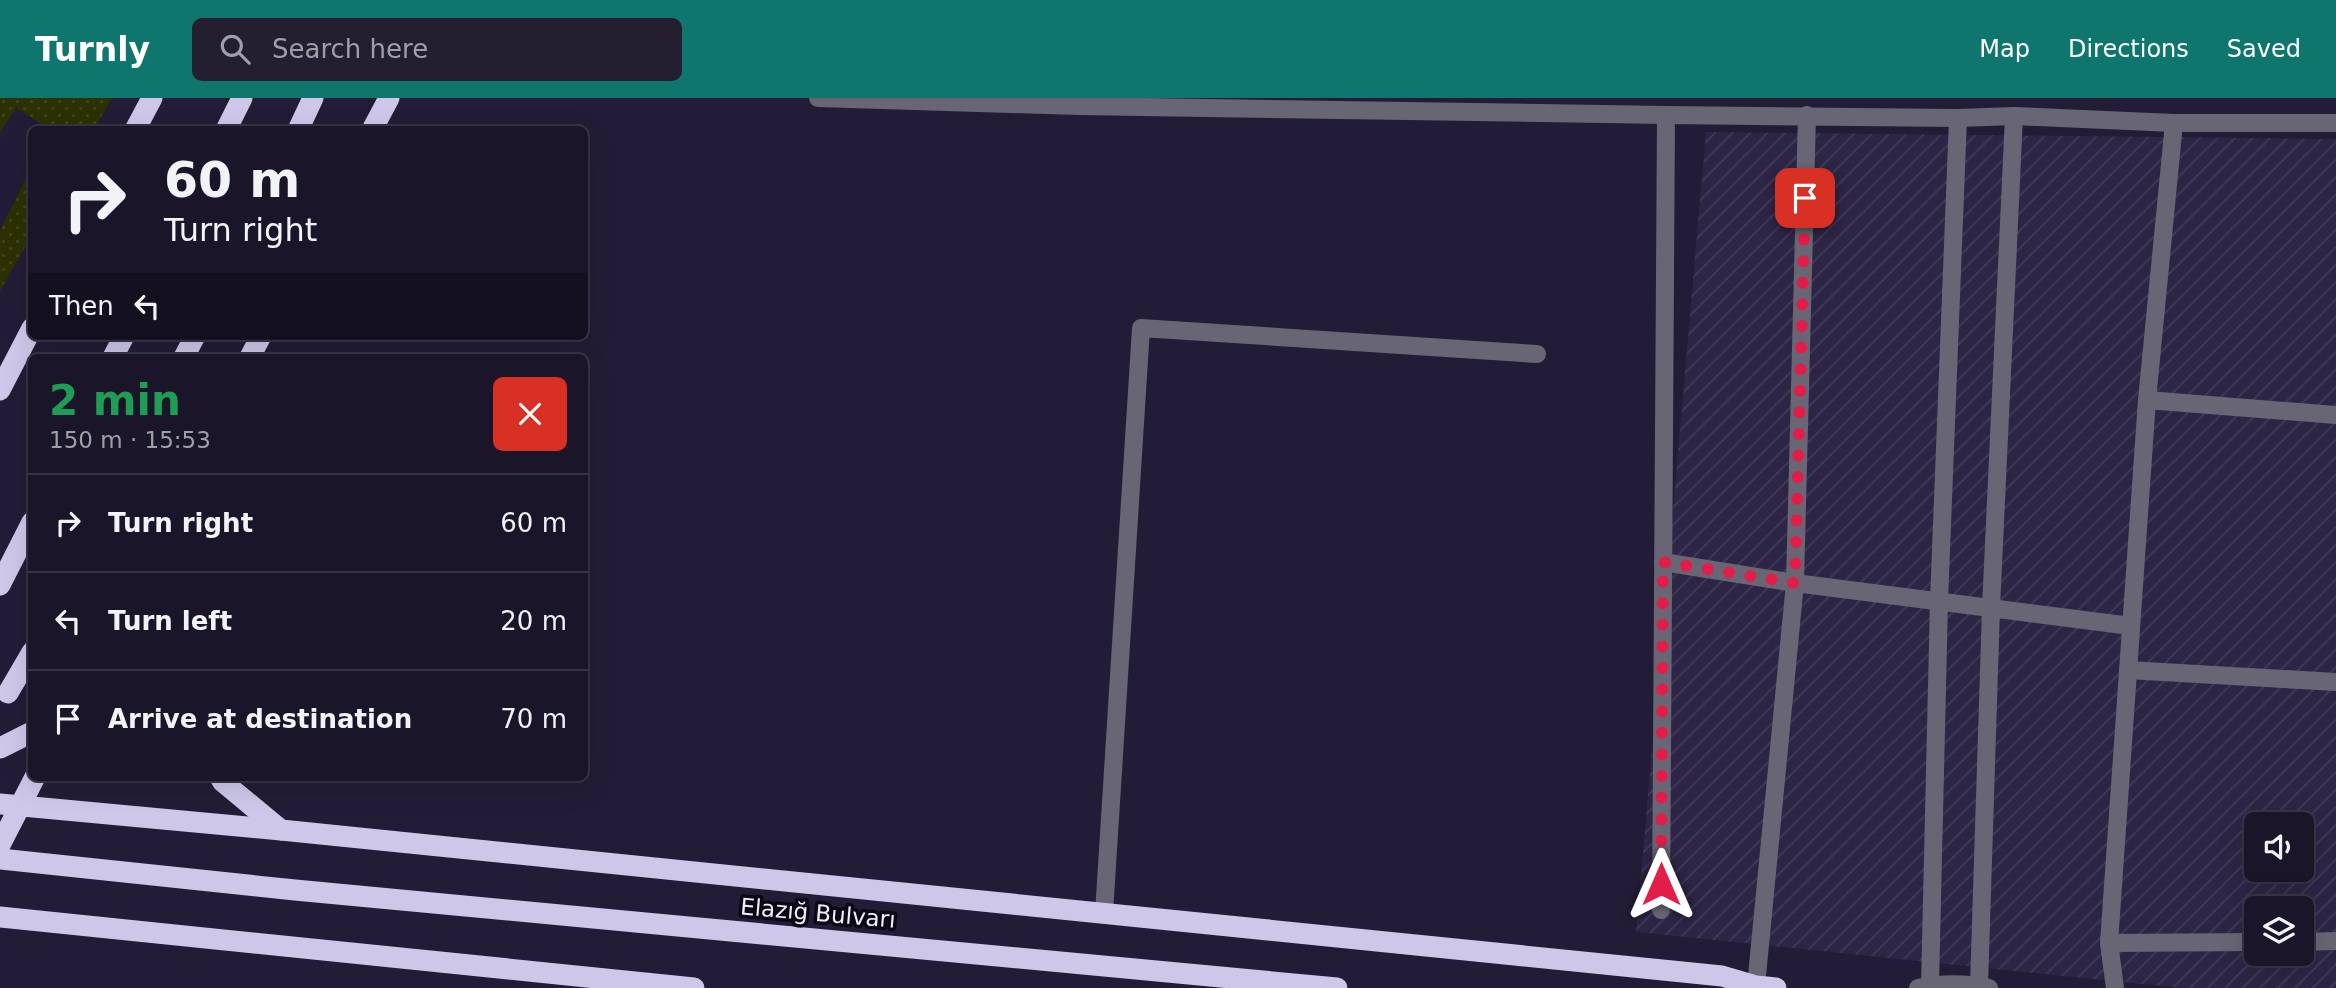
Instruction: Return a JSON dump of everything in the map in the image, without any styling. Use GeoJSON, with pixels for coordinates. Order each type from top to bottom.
{"type":"FeatureCollection","features":[{"type":"Feature","properties":{"kind":"highway"},"geometry":{"type":"LineString","coordinates":[[137,126],[152,98]]}},
{"type":"Feature","properties":{"kind":"highway"},"geometry":{"type":"LineString","coordinates":[[228,126],[242,98]]}},
{"type":"Feature","properties":{"kind":"highway"},"geometry":{"type":"LineString","coordinates":[[300,126],[313,98]]}},
{"type":"Feature","properties":{"kind":"highway"},"geometry":{"type":"LineString","coordinates":[[374,126],[389,98]]}},
{"type":"Feature","properties":{"kind":"highway"},"geometry":{"type":"LineString","coordinates":[[0,390],[28,336]]}},
{"type":"Feature","properties":{"kind":"highway"},"geometry":{"type":"LineString","coordinates":[[0,585],[28,530]]}},
{"type":"Feature","properties":{"kind":"highway"},"geometry":{"type":"LineString","coordinates":[[8,693],[28,659]]}},
{"type":"Feature","properties":{"kind":"highway"},"geometry":{"type":"LineString","coordinates":[[0,748],[28,734]]}},
{"type":"Feature","properties":{"kind":"highway"},"geometry":{"type":"LineString","coordinates":[[0,845],[10,805],[31,781]]}},
{"type":"Feature","properties":{"kind":"highway"},"geometry":{"type":"LineString","coordinates":[[222,781],[281,830]]}},
{"type":"Feature","properties":{"kind":"highway"},"geometry":{"type":"LineString","coordinates":[[10,805],[1722,976],[1766,987]]}},
{"type":"Feature","properties":{"kind":"highway","name":"Elazığ Bulvarı"},"geometry":{"type":"LineString","coordinates":[[0,859],[295,890],[1337,988]]}},
{"type":"Feature","properties":{"kind":"highway"},"geometry":{"type":"LineString","coordinates":[[0,917],[694,988]]}},
{"type":"Feature","properties":{"kind":"street"},"geometry":{"type":"LineString","coordinates":[[818,98],[1091,106],[1666,115],[1958,118],[2014,116],[2174,124],[2336,123]]}},
{"type":"Feature","properties":{"kind":"street"},"geometry":{"type":"LineString","coordinates":[[1661,910],[1666,115]]}},
{"type":"Feature","properties":{"kind":"street"},"geometry":{"type":"LineString","coordinates":[[1766,987],[1795,583],[1807,115]]}},
{"type":"Feature","properties":{"kind":"street"},"geometry":{"type":"LineString","coordinates":[[1958,118],[1924,986],[1984,987],[1991,608],[2014,116]]}},
{"type":"Feature","properties":{"kind":"street"},"geometry":{"type":"LineString","coordinates":[[2115,988],[2109,943],[2147,400],[2174,124]]}},
{"type":"Feature","properties":{"kind":"street"},"geometry":{"type":"LineString","coordinates":[[1104,913],[1141,328],[1537,354]]}},
{"type":"Feature","properties":{"kind":"street"},"geometry":{"type":"LineString","coordinates":[[2147,400],[2336,415]]}},
{"type":"Feature","properties":{"kind":"street"},"geometry":{"type":"LineString","coordinates":[[1663,562],[1795,583],[2132,626]]}},
{"type":"Feature","properties":{"kind":"street"},"geometry":{"type":"LineString","coordinates":[[2128,670],[2336,682]]}},
{"type":"Feature","properties":{"kind":"street"},"geometry":{"type":"LineString","coordinates":[[2314,942],[2336,941]]}},
{"type":"Feature","properties":{"kind":"street"},"geometry":{"type":"LineString","coordinates":[[2109,943],[2244,942]]}},
{"type":"Feature","properties":{"kind":"shaded area"},"geometry":{"type":"Polygon","coordinates":[[[1706,132],[2336,139],[2336,988],[2181,988],[1636,932],[1706,132]]]}},
{"type":"Feature","properties":{"kind":"green space"},"geometry":{"type":"Polygon","coordinates":[[[0,98],[112,98],[96,126],[46,126],[16,108],[0,132],[0,98]]]}},
{"type":"Feature","properties":{"kind":"green space"},"geometry":{"type":"Polygon","coordinates":[[[28,174],[28,242],[0,291],[0,231],[28,174]]]}},
{"type":"Feature","properties":{"kind":"route"},"geometry":{"type":"LineString","coordinates":[[1661,884],[1663,562],[1795,583],[1805,198]]}}]}
